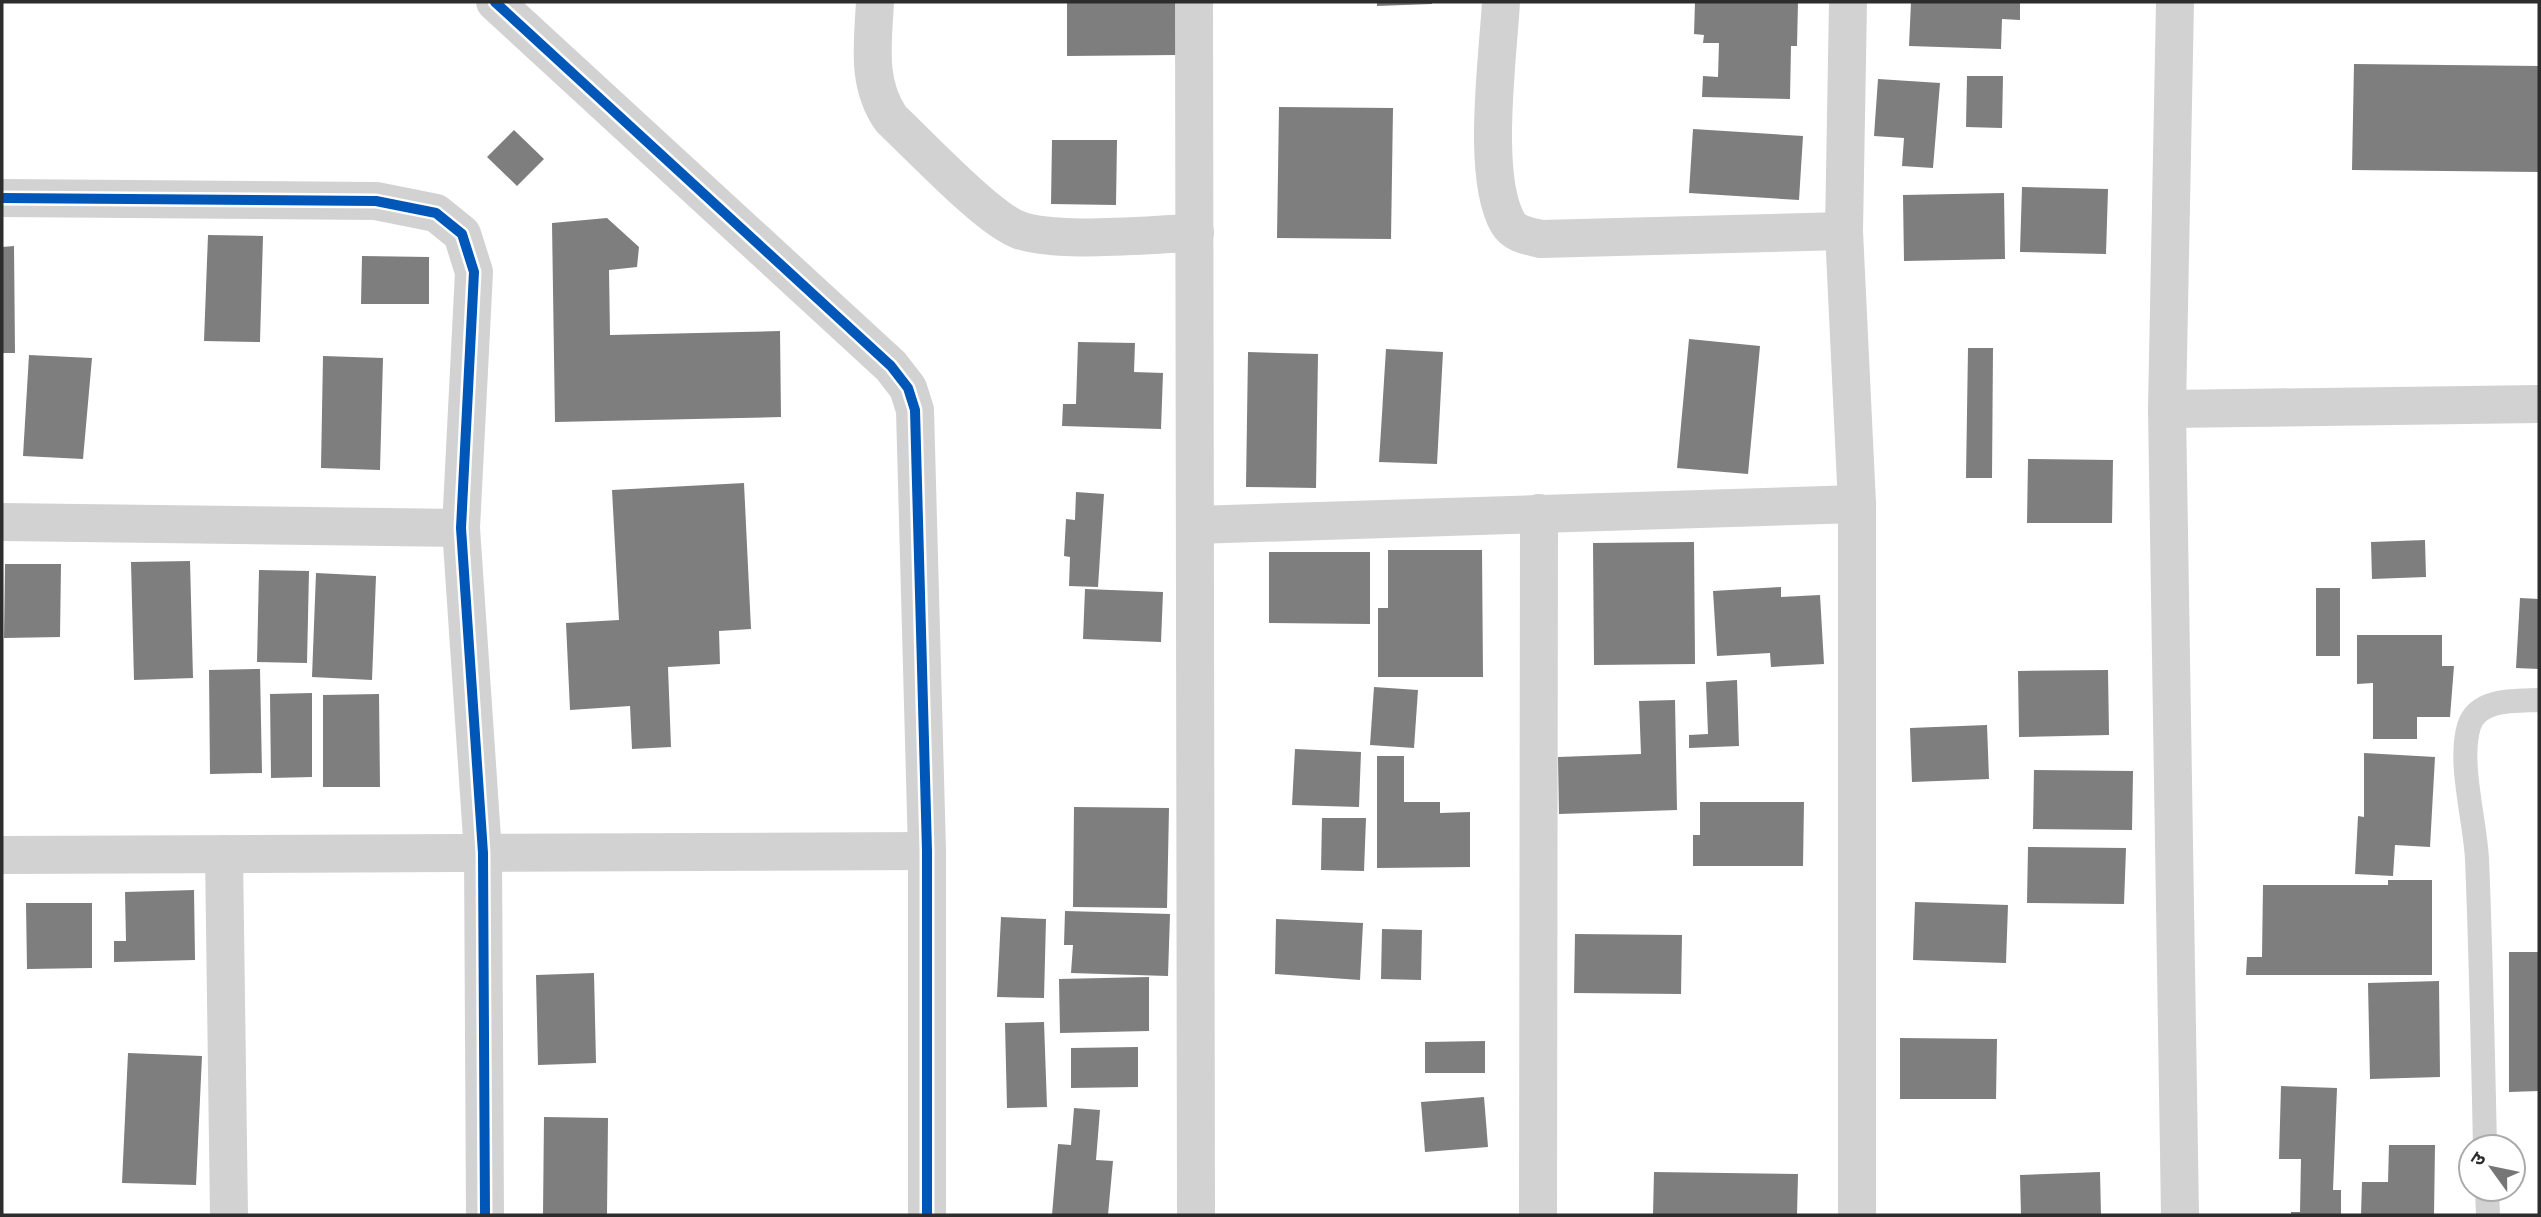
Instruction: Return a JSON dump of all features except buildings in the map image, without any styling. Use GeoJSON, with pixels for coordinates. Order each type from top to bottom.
{"type":"FeatureCollection","features":[{"type":"Feature","properties":{"kind":"street"},"geometry":{"type":"LineString","coordinates":[[495,2],[891,366],[908,388],[915,410],[927,851],[927,1215]]}},
{"type":"Feature","properties":{"kind":"street"},"geometry":{"type":"LineString","coordinates":[[875,2],[873,79],[880,103],[891,118],[995,215],[1019,230],[1049,237],[1195,233]]}},
{"type":"Feature","properties":{"kind":"street"},"geometry":{"type":"LineString","coordinates":[[1194,2],[1196,1215]]}},
{"type":"Feature","properties":{"kind":"street"},"geometry":{"type":"LineString","coordinates":[[1501,2],[1494,160],[1499,200],[1509,225],[1522,235],[1541,239],[1844,232]]}},
{"type":"Feature","properties":{"kind":"street"},"geometry":{"type":"LineString","coordinates":[[1848,2],[1844,232],[1857,504],[1857,1215]]}},
{"type":"Feature","properties":{"kind":"street"},"geometry":{"type":"LineString","coordinates":[[2175,2],[2167,409],[2180,1215]]}},
{"type":"Feature","properties":{"kind":"street"},"geometry":{"type":"LineString","coordinates":[[2,198],[376,201],[436,213],[462,234],[474,272],[461,528],[483,853],[485,1215]]}},
{"type":"Feature","properties":{"kind":"street"},"geometry":{"type":"LineString","coordinates":[[2167,409],[2539,404]]}},
{"type":"Feature","properties":{"kind":"street"},"geometry":{"type":"LineString","coordinates":[[1195,525],[1857,504]]}},
{"type":"Feature","properties":{"kind":"street"},"geometry":{"type":"LineString","coordinates":[[1538,1215],[1539,513]]}},
{"type":"Feature","properties":{"kind":"street"},"geometry":{"type":"LineString","coordinates":[[2,522],[461,528]]}},
{"type":"Feature","properties":{"kind":"street"},"geometry":{"type":"LineString","coordinates":[[2,855],[927,851]]}},
{"type":"Feature","properties":{"kind":"street"},"geometry":{"type":"LineString","coordinates":[[224,854],[229,1215]]}},
{"type":"Feature","properties":{"kind":"lane"},"geometry":{"type":"LineString","coordinates":[[2486,1133],[2477,856],[2466,752],[2470,724],[2482,709],[2499,702],[2539,699]]}},
{"type":"Feature","properties":{"kind":"cycle path"},"geometry":{"type":"LineString","coordinates":[[495,2],[891,366],[908,388],[915,410],[927,851],[927,1215]]}},
{"type":"Feature","properties":{"kind":"cycle path"},"geometry":{"type":"LineString","coordinates":[[2,198],[376,201],[436,213],[462,234],[474,272],[461,528],[483,853],[485,1215]]}}]}
